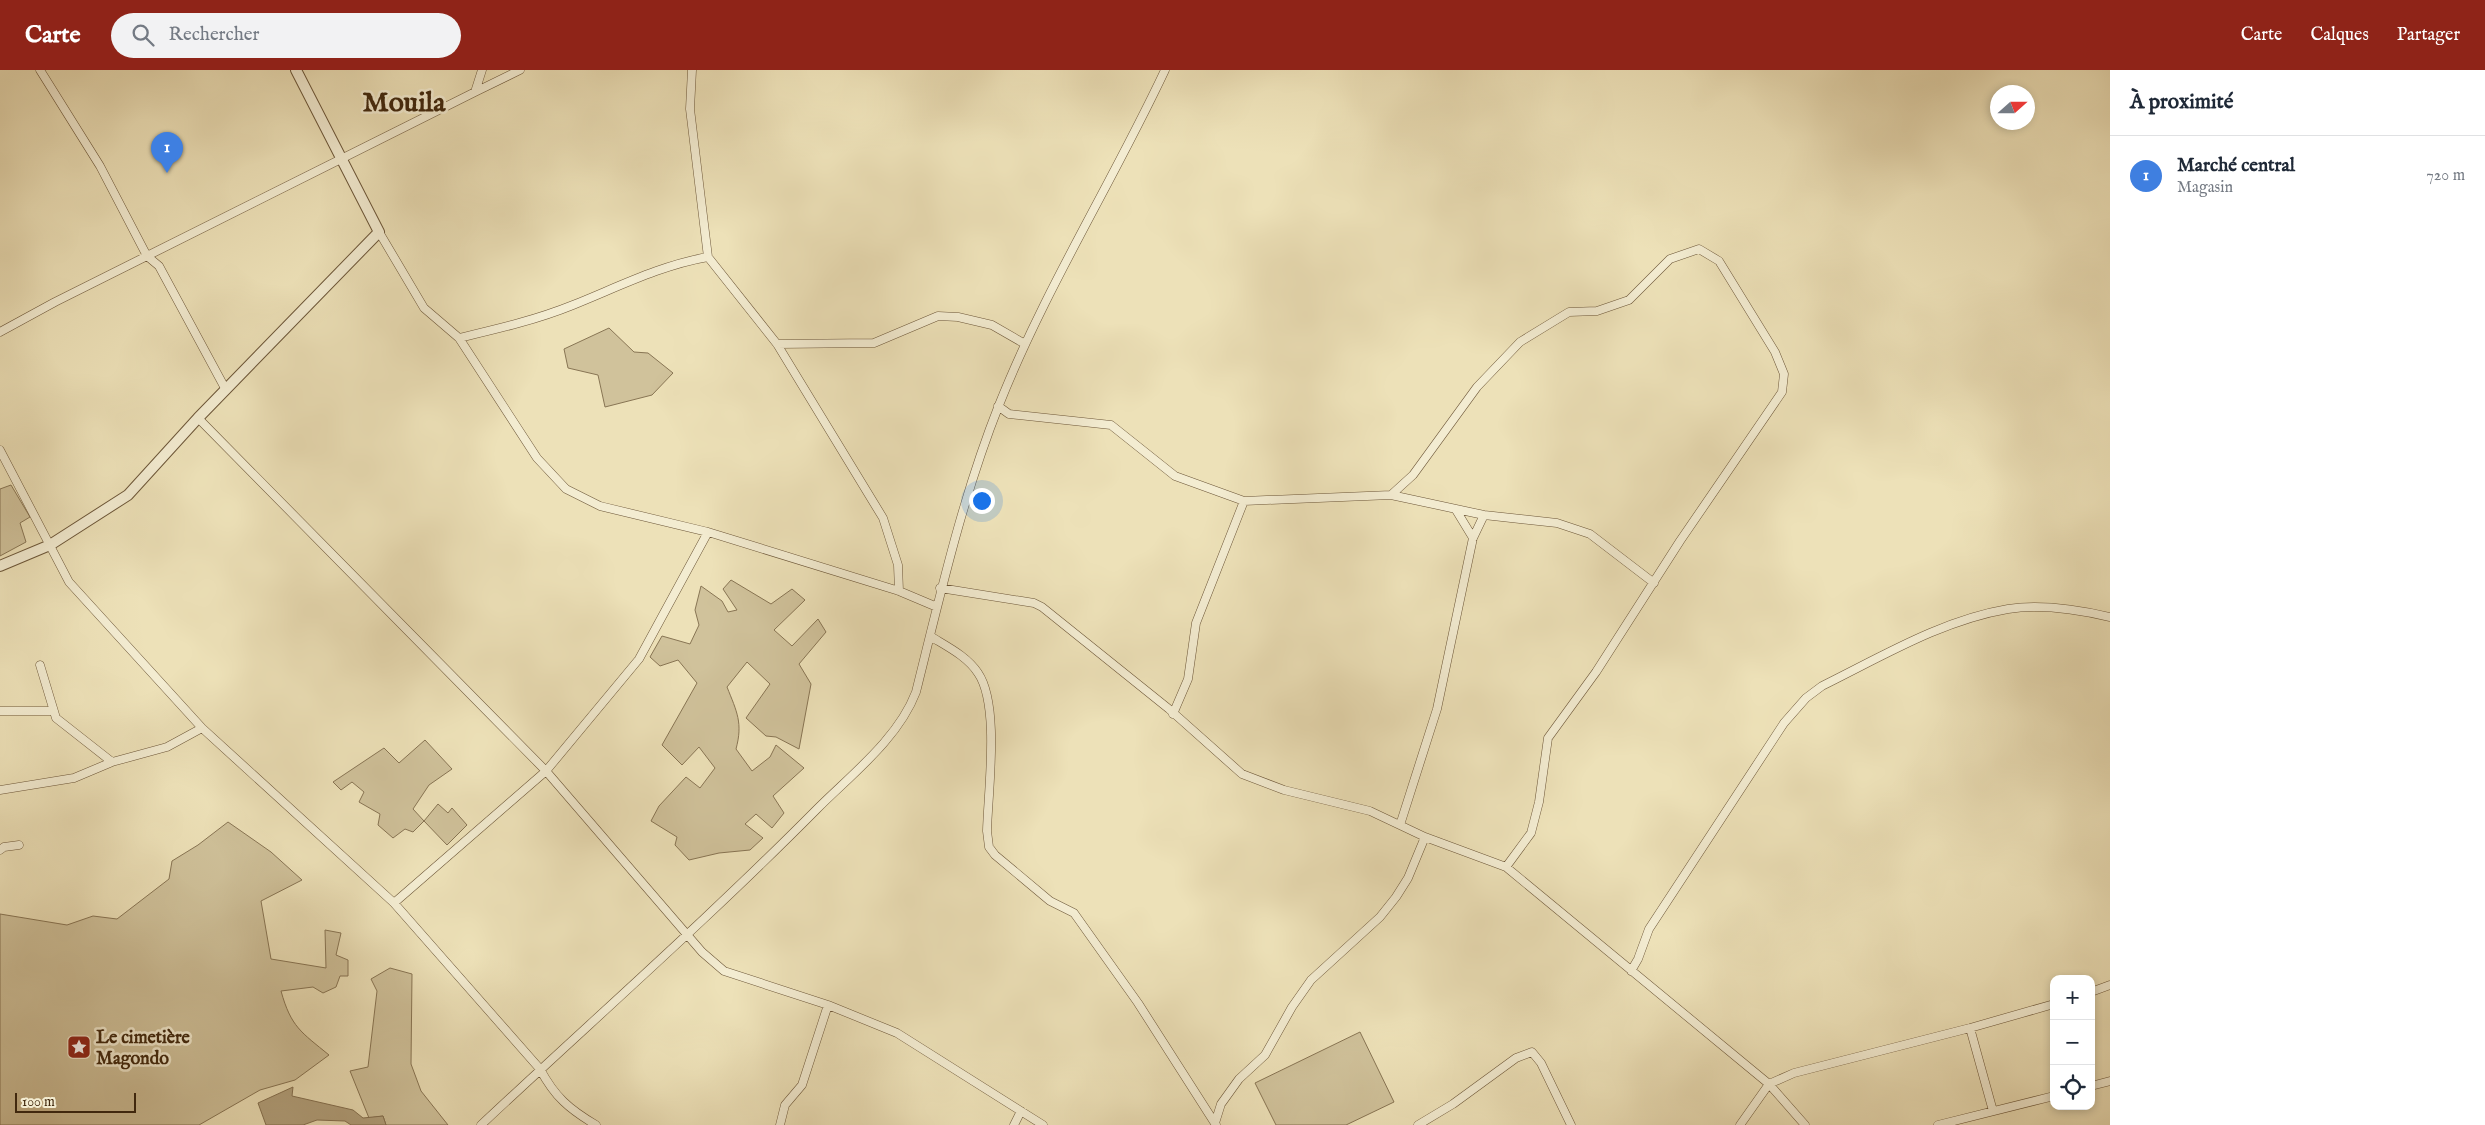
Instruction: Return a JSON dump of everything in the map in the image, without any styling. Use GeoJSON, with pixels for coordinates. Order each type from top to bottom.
{"type":"FeatureCollection","features":[{"type":"Feature","properties":{"kind":"street"},"geometry":{"type":"LineString","coordinates":[[40,70],[100,166],[147,256],[159,266],[226,390]]}},
{"type":"Feature","properties":{"kind":"street"},"geometry":{"type":"LineString","coordinates":[[296,70],[379,232],[424,308],[459,338],[537,458],[566,489],[600,506],[708,532],[899,592],[937,608]]}},
{"type":"Feature","properties":{"kind":"street"},"geometry":{"type":"LineString","coordinates":[[475,92],[482,70]]}},
{"type":"Feature","properties":{"kind":"street"},"geometry":{"type":"LineString","coordinates":[[0,332],[341,158],[520,70]]}},
{"type":"Feature","properties":{"kind":"street"},"geometry":{"type":"LineString","coordinates":[[692,70],[690,109],[708,256],[776,344],[883,518],[898,565],[899,592]]}},
{"type":"Feature","properties":{"kind":"street"},"geometry":{"type":"LineString","coordinates":[[482,1125],[798,829],[895,730],[913,700],[937,608],[940,588],[973,479],[998,406],[1026,344],[1138,128],[1165,70]]}},
{"type":"Feature","properties":{"kind":"street"},"geometry":{"type":"LineString","coordinates":[[0,566],[50,545],[128,495],[198,418],[379,232]]}},
{"type":"Feature","properties":{"kind":"street"},"geometry":{"type":"LineString","coordinates":[[1391,495],[1414,475],[1477,387],[1520,342],[1569,312],[1597,311],[1629,300],[1670,259],[1699,249],[1719,261],[1775,352],[1784,374],[1782,392],[1596,672],[1548,738],[1539,802],[1531,833],[1506,867]]}},
{"type":"Feature","properties":{"kind":"street"},"geometry":{"type":"LineString","coordinates":[[459,338],[499,329],[572,305],[679,261],[708,256]]}},
{"type":"Feature","properties":{"kind":"street"},"geometry":{"type":"LineString","coordinates":[[776,344],[874,343],[938,316],[992,325],[1026,344]]}},
{"type":"Feature","properties":{"kind":"street"},"geometry":{"type":"LineString","coordinates":[[998,406],[1009,414],[1111,425],[1175,476],[1244,501],[1391,495],[1484,515],[1557,523],[1590,534],[1654,583]]}},
{"type":"Feature","properties":{"kind":"street"},"geometry":{"type":"LineString","coordinates":[[198,418],[546,772],[702,952],[724,972],[828,1005],[897,1033],[1043,1125]]}},
{"type":"Feature","properties":{"kind":"street"},"geometry":{"type":"LineString","coordinates":[[0,450],[69,582],[202,728],[394,903],[540,1070],[551,1090],[572,1110],[596,1125]]}},
{"type":"Feature","properties":{"kind":"street"},"geometry":{"type":"LineString","coordinates":[[1173,714],[1188,680],[1196,623],[1244,501]]}},
{"type":"Feature","properties":{"kind":"street"},"geometry":{"type":"LineString","coordinates":[[1456,510],[1473,538]]}},
{"type":"Feature","properties":{"kind":"street"},"geometry":{"type":"LineString","coordinates":[[1400,826],[1437,709],[1473,538],[1484,515]]}},
{"type":"Feature","properties":{"kind":"street"},"geometry":{"type":"LineString","coordinates":[[394,903],[546,772],[639,659],[708,532]]}},
{"type":"Feature","properties":{"kind":"street"},"geometry":{"type":"LineString","coordinates":[[940,588],[1034,603],[1042,607],[1173,714],[1242,774],[1284,790],[1370,811],[1425,837],[1506,867],[1770,1084],[1805,1125]]}},
{"type":"Feature","properties":{"kind":"street"},"geometry":{"type":"LineString","coordinates":[[1631,971],[1638,959],[1649,929],[1784,723],[1806,698],[1822,686],[1951,625],[2009,609],[2074,609],[2110,617]]}},
{"type":"Feature","properties":{"kind":"street"},"geometry":{"type":"LineString","coordinates":[[930,636],[952,649],[973,666],[984,686],[991,728],[987,831],[989,847],[995,855],[1050,901],[1074,913],[1138,1003],[1215,1124]]}},
{"type":"Feature","properties":{"kind":"street"},"geometry":{"type":"LineString","coordinates":[[40,665],[52,711],[56,718],[112,762]]}},
{"type":"Feature","properties":{"kind":"street"},"geometry":{"type":"LineString","coordinates":[[0,711],[52,711]]}},
{"type":"Feature","properties":{"kind":"street"},"geometry":{"type":"LineString","coordinates":[[0,790],[62,782],[112,762],[166,747],[202,728]]}},
{"type":"Feature","properties":{"kind":"street"},"geometry":{"type":"LineString","coordinates":[[1215,1124],[1221,1104],[1239,1079],[1265,1056],[1292,1007],[1312,980],[1380,917],[1396,897],[1408,878],[1425,837]]}},
{"type":"Feature","properties":{"kind":"street"},"geometry":{"type":"LineString","coordinates":[[0,850],[4,847],[19,845]]}},
{"type":"Feature","properties":{"kind":"street"},"geometry":{"type":"LineString","coordinates":[[2095,991],[2110,985]]}},
{"type":"Feature","properties":{"kind":"street"},"geometry":{"type":"LineString","coordinates":[[780,1125],[785,1105],[802,1085],[828,1005]]}},
{"type":"Feature","properties":{"kind":"street"},"geometry":{"type":"LineString","coordinates":[[1740,1125],[1770,1084],[1794,1073],[1970,1028],[2050,1005]]}},
{"type":"Feature","properties":{"kind":"street"},"geometry":{"type":"LineString","coordinates":[[1970,1028],[1992,1111]]}},
{"type":"Feature","properties":{"kind":"street"},"geometry":{"type":"LineString","coordinates":[[1418,1125],[1453,1104],[1516,1058],[1527,1052],[1532,1052],[1541,1062],[1571,1125]]}},
{"type":"Feature","properties":{"kind":"street"},"geometry":{"type":"LineString","coordinates":[[2095,1085],[2110,1081]]}},
{"type":"Feature","properties":{"kind":"street"},"geometry":{"type":"LineString","coordinates":[[1938,1125],[2050,1097]]}},
{"type":"Feature","properties":{"kind":"street"},"geometry":{"type":"LineString","coordinates":[[1014,1125],[1021,1111]]}},
{"type":"Feature","properties":{"kind":"shaded area"},"geometry":{"type":"Polygon","coordinates":[[[609,328],[634,352],[648,353],[673,373],[652,395],[605,407],[598,375],[568,368],[564,349],[609,328]]]}},
{"type":"Feature","properties":{"kind":"shaded area"},"geometry":{"type":"Polygon","coordinates":[[[11,485],[30,517],[20,523],[26,542],[0,556],[0,489],[11,485]]]}},
{"type":"Feature","properties":{"kind":"shaded area"},"geometry":{"type":"Polygon","coordinates":[[[731,580],[771,604],[792,589],[805,600],[774,630],[792,646],[818,619],[826,632],[799,664],[811,684],[799,749],[776,737],[766,736],[746,718],[770,684],[747,662],[727,687],[738,718],[739,732],[736,749],[752,771],[770,757],[776,745],[804,768],[773,796],[784,813],[772,828],[756,814],[745,824],[763,838],[750,850],[719,853],[689,860],[675,845],[677,837],[651,821],[659,806],[686,777],[700,788],[715,768],[699,747],[682,765],[662,745],[697,683],[678,660],[660,666],[650,657],[662,636],[690,644],[699,625],[695,610],[701,586],[722,601],[728,612],[737,610],[723,589],[731,580]]]}},
{"type":"Feature","properties":{"kind":"shaded area"},"geometry":{"type":"Polygon","coordinates":[[[425,740],[452,769],[429,785],[413,809],[424,821],[413,832],[405,829],[393,838],[378,825],[380,814],[359,802],[364,792],[352,782],[341,790],[333,782],[384,748],[399,763],[425,740]]]}},
{"type":"Feature","properties":{"kind":"shaded area"},"geometry":{"type":"Polygon","coordinates":[[[438,804],[448,813],[452,808],[467,825],[447,845],[424,821],[438,804]]]}},
{"type":"Feature","properties":{"kind":"shaded area"},"geometry":{"type":"Polygon","coordinates":[[[228,822],[271,852],[302,880],[261,901],[271,959],[326,968],[325,930],[341,933],[336,955],[348,960],[348,976],[340,976],[336,987],[323,993],[313,987],[281,991],[289,1013],[298,1028],[329,1055],[295,1080],[260,1090],[199,1125],[0,1125],[0,914],[67,925],[93,916],[117,919],[169,879],[172,861],[198,845],[228,822]]]}},
{"type":"Feature","properties":{"kind":"shaded area"},"geometry":{"type":"Polygon","coordinates":[[[390,968],[412,974],[411,1064],[421,1091],[448,1125],[386,1125],[383,1116],[369,1118],[350,1071],[368,1067],[377,991],[371,979],[390,968]]]}},
{"type":"Feature","properties":{"kind":"shaded area"},"geometry":{"type":"Polygon","coordinates":[[[1360,1032],[1394,1102],[1346,1125],[1276,1125],[1255,1083],[1360,1032]]]}},
{"type":"Feature","properties":{"kind":"shaded area"},"geometry":{"type":"Polygon","coordinates":[[[293,1087],[292,1096],[353,1110],[363,1118],[383,1116],[386,1125],[351,1125],[345,1121],[317,1120],[303,1125],[266,1125],[258,1103],[293,1087]]]}},
{"type":"Feature","properties":{"kind":"place","name":"Marché central"},"geometry":{"type":"Point","coordinates":[167,173]}},
{"type":"Feature","properties":{"kind":"place","name":"Le cimetière Magondo"},"geometry":{"type":"Point","coordinates":[79,1047]}},
{"type":"Feature","properties":{"kind":"district","name":"Mouila"},"geometry":{"type":"Point","coordinates":[404,101]}}]}
